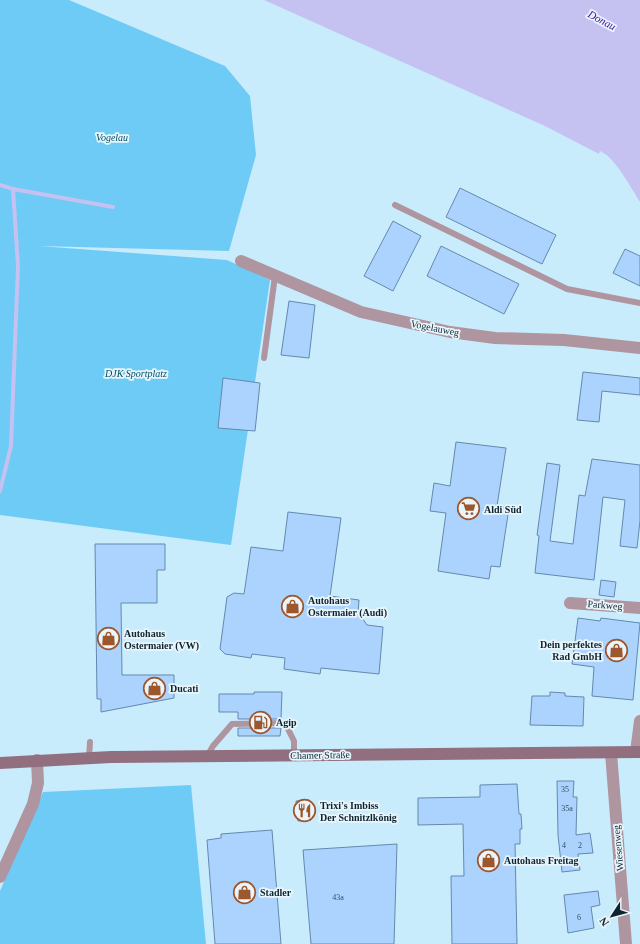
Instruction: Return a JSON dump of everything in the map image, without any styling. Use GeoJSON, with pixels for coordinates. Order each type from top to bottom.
{"type":"FeatureCollection","features":[{"type":"Feature","properties":{"kind":"main road","name":"Chamer Straße"},"geometry":{"type":"LineString","coordinates":[[0,763],[88,758],[638,752]]}},
{"type":"Feature","properties":{"kind":"street","name":"Vogelauweg"},"geometry":{"type":"LineString","coordinates":[[241,261],[361,312],[450,332],[495,338],[564,340],[640,348]]}},
{"type":"Feature","properties":{"kind":"street","name":"Parkweg"},"geometry":{"type":"LineString","coordinates":[[570,603],[640,608]]}},
{"type":"Feature","properties":{"kind":"street"},"geometry":{"type":"LineString","coordinates":[[638,752],[640,721]]}},
{"type":"Feature","properties":{"kind":"street","name":"Wiesenweg"},"geometry":{"type":"LineString","coordinates":[[611,753],[626,944]]}},
{"type":"Feature","properties":{"kind":"street"},"geometry":{"type":"LineString","coordinates":[[0,877],[33,804],[38,783],[37,760]]}},
{"type":"Feature","properties":{"kind":"lane"},"geometry":{"type":"LineString","coordinates":[[395,205],[567,289],[640,303]]}},
{"type":"Feature","properties":{"kind":"lane"},"geometry":{"type":"LineString","coordinates":[[264,358],[275,276]]}},
{"type":"Feature","properties":{"kind":"lane"},"geometry":{"type":"LineString","coordinates":[[206,756],[232,724],[285,723],[294,742],[294,756]]}},
{"type":"Feature","properties":{"kind":"lane"},"geometry":{"type":"LineString","coordinates":[[88,758],[90,742]]}},
{"type":"Feature","properties":{"kind":"green space"},"geometry":{"type":"Polygon","coordinates":[[[0,0],[69,0],[225,66],[250,96],[256,155],[229,251],[39,246],[227,260],[270,280],[231,545],[0,515],[0,0]]]}},
{"type":"Feature","properties":{"kind":"green space"},"geometry":{"type":"Polygon","coordinates":[[[191,785],[206,944],[0,944],[0,891],[43,792],[191,785]]]}},
{"type":"Feature","properties":{"kind":"water","name":"Donau"},"geometry":{"type":"Polygon","coordinates":[[[264,0],[640,0],[640,202],[617,166],[606,154],[600,151],[599,154],[545,126],[264,0]]]}},
{"type":"Feature","properties":{"kind":"building"},"geometry":{"type":"Polygon","coordinates":[[[460,188],[556,235],[542,264],[446,217],[460,188]]]}},
{"type":"Feature","properties":{"kind":"building"},"geometry":{"type":"Polygon","coordinates":[[[393,221],[421,236],[393,291],[364,276],[393,221]]]}},
{"type":"Feature","properties":{"kind":"building"},"geometry":{"type":"Polygon","coordinates":[[[441,246],[519,284],[504,314],[427,276],[441,246]]]}},
{"type":"Feature","properties":{"kind":"building"},"geometry":{"type":"Polygon","coordinates":[[[625,249],[640,256],[640,286],[613,273],[625,249]]]}},
{"type":"Feature","properties":{"kind":"building"},"geometry":{"type":"Polygon","coordinates":[[[289,301],[315,305],[309,358],[281,355],[289,301]]]}},
{"type":"Feature","properties":{"kind":"building"},"geometry":{"type":"Polygon","coordinates":[[[583,372],[640,378],[640,395],[602,391],[599,422],[577,420],[583,372]]]}},
{"type":"Feature","properties":{"kind":"building"},"geometry":{"type":"Polygon","coordinates":[[[223,378],[260,383],[255,431],[218,428],[223,378]]]}},
{"type":"Feature","properties":{"kind":"building","name":"Aldi Süd"},"geometry":{"type":"Polygon","coordinates":[[[456,442],[506,448],[497,506],[509,508],[500,567],[491,566],[489,579],[438,571],[446,513],[430,511],[434,483],[450,486],[456,442]]]}},
{"type":"Feature","properties":{"kind":"building"},"geometry":{"type":"Polygon","coordinates":[[[592,459],[640,465],[640,521],[637,548],[620,546],[625,500],[603,497],[594,580],[535,573],[539,536],[537,535],[547,463],[560,465],[550,541],[573,544],[579,495],[585,496],[592,459]]]}},
{"type":"Feature","properties":{"kind":"building","name":"Autohaus Ostermaier (Audi)"},"geometry":{"type":"Polygon","coordinates":[[[288,512],[341,518],[330,596],[359,600],[358,612],[367,625],[383,627],[379,674],[321,668],[320,674],[284,669],[285,658],[252,654],[251,658],[225,654],[220,649],[227,597],[234,593],[244,594],[251,547],[283,551],[288,512]]]}},
{"type":"Feature","properties":{"kind":"building","name":"Autohaus Ostermaier (VW)"},"geometry":{"type":"Polygon","coordinates":[[[95,544],[165,544],[165,570],[157,570],[157,603],[121,603],[122,675],[174,675],[174,698],[101,712],[101,699],[97,699],[95,544]]]}},
{"type":"Feature","properties":{"kind":"building"},"geometry":{"type":"Polygon","coordinates":[[[601,580],[616,582],[614,597],[599,595],[601,580]]]}},
{"type":"Feature","properties":{"kind":"building","name":"Dein perfektes Rad GmbH"},"geometry":{"type":"Polygon","coordinates":[[[578,618],[600,621],[601,618],[640,623],[633,700],[592,696],[594,667],[572,664],[578,618]]]}},
{"type":"Feature","properties":{"kind":"building"},"geometry":{"type":"Polygon","coordinates":[[[254,692],[282,692],[281,719],[238,719],[238,712],[219,712],[219,694],[254,694],[254,692]]]}},
{"type":"Feature","properties":{"kind":"building"},"geometry":{"type":"Polygon","coordinates":[[[550,692],[565,693],[565,696],[584,697],[583,726],[530,725],[532,696],[550,696],[550,692]]]}},
{"type":"Feature","properties":{"kind":"building"},"geometry":{"type":"Polygon","coordinates":[[[238,728],[281,728],[280,736],[238,736],[238,728]]]}},
{"type":"Feature","properties":{"kind":"building"},"geometry":{"type":"Polygon","coordinates":[[[557,781],[574,781],[573,797],[577,797],[576,835],[590,833],[593,853],[578,854],[580,870],[562,872],[558,835],[557,781]]]}},
{"type":"Feature","properties":{"kind":"building","name":"Autohaus Freitag"},"geometry":{"type":"Polygon","coordinates":[[[517,784],[519,814],[521,814],[522,829],[520,829],[520,844],[515,844],[517,944],[452,944],[451,876],[464,876],[463,824],[418,825],[418,798],[480,797],[480,785],[517,784]]]}},
{"type":"Feature","properties":{"kind":"building"},"geometry":{"type":"Polygon","coordinates":[[[309,800],[311,820],[298,821],[296,801],[309,800]]]}},
{"type":"Feature","properties":{"kind":"building","name":"Stadler"},"geometry":{"type":"Polygon","coordinates":[[[272,830],[281,944],[215,944],[207,840],[221,838],[221,834],[272,830]]]}},
{"type":"Feature","properties":{"kind":"building"},"geometry":{"type":"Polygon","coordinates":[[[397,844],[394,944],[311,944],[303,850],[397,844]]]}},
{"type":"Feature","properties":{"kind":"building"},"geometry":{"type":"Polygon","coordinates":[[[598,891],[600,905],[591,907],[594,928],[568,933],[564,895],[598,891]]]}},
{"type":"Feature","properties":{"kind":"waterway"},"geometry":{"type":"LineString","coordinates":[[0,185],[13,189],[113,207]]}},
{"type":"Feature","properties":{"kind":"waterway"},"geometry":{"type":"LineString","coordinates":[[0,491],[11,446],[18,266],[13,189]]}},
{"type":"Feature","properties":{"kind":"place","name":"Aldi Süd"},"geometry":{"type":"Point","coordinates":[469,509]}},
{"type":"Feature","properties":{"kind":"place","name":"Autohaus Ostermaier (Audi)"},"geometry":{"type":"Point","coordinates":[292,606]}},
{"type":"Feature","properties":{"kind":"place","name":"Autohaus Ostermaier (VW)"},"geometry":{"type":"Point","coordinates":[109,639]}},
{"type":"Feature","properties":{"kind":"place","name":"Dein perfektes Rad GmbH"},"geometry":{"type":"Point","coordinates":[617,650]}},
{"type":"Feature","properties":{"kind":"place","name":"Ducati"},"geometry":{"type":"Point","coordinates":[155,688]}},
{"type":"Feature","properties":{"kind":"place","name":"Agip"},"geometry":{"type":"Point","coordinates":[261,722]}},
{"type":"Feature","properties":{"kind":"place","name":"Trixi's Imbiss Der Schnitzlkönig"},"geometry":{"type":"Point","coordinates":[305,811]}},
{"type":"Feature","properties":{"kind":"place","name":"Autohaus Freitag"},"geometry":{"type":"Point","coordinates":[489,860]}},
{"type":"Feature","properties":{"kind":"place","name":"Stadler"},"geometry":{"type":"Point","coordinates":[244,892]}},
{"type":"Feature","properties":{"kind":"park label","name":"Vogelau"},"geometry":{"type":"Point","coordinates":[112,137]}},
{"type":"Feature","properties":{"kind":"park label","name":"DJK Sportplatz"},"geometry":{"type":"Point","coordinates":[136,373]}}]}
